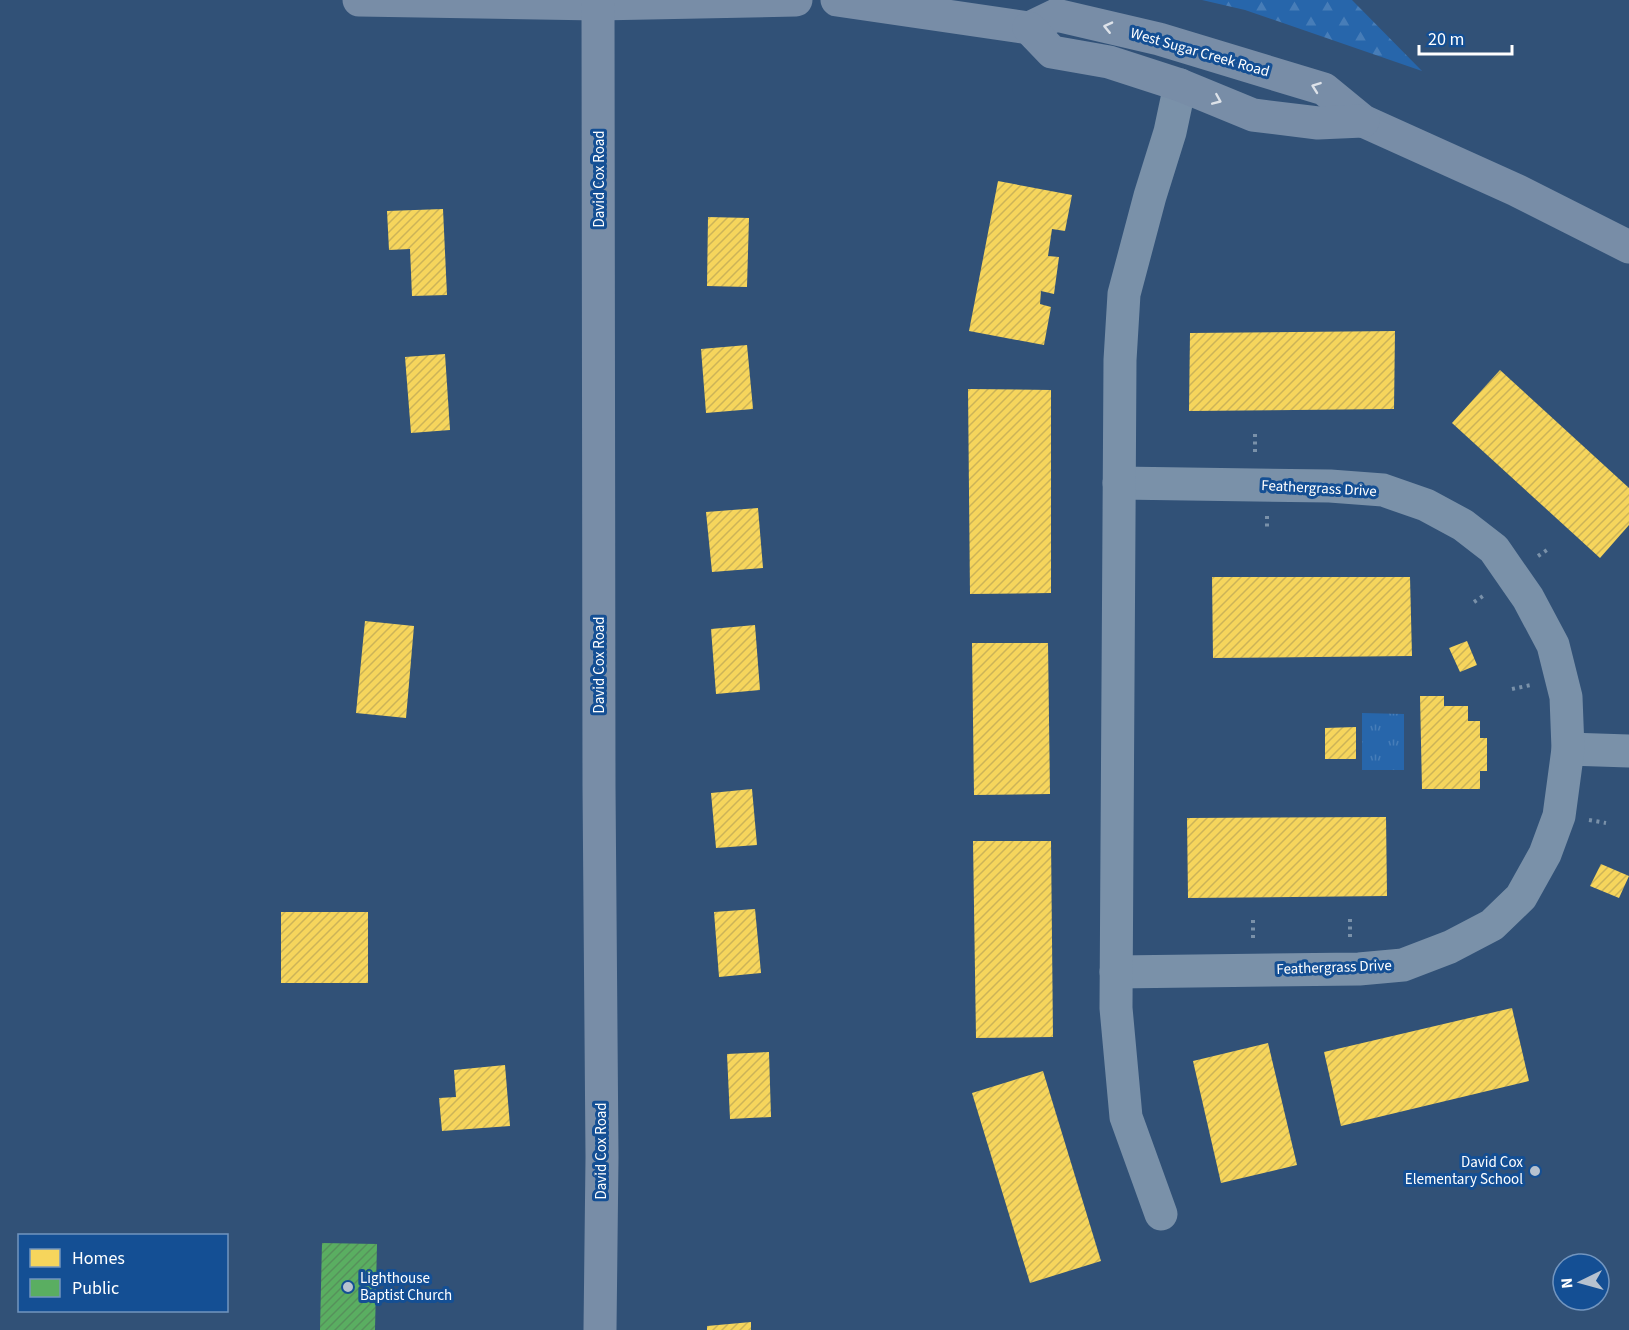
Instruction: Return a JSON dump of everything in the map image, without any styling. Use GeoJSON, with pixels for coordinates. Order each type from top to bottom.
{"type":"FeatureCollection","features":[{"type":"Feature","properties":{"kind":"main road"},"geometry":{"type":"LineString","coordinates":[[359,0],[598,2],[796,0]]}},
{"type":"Feature","properties":{"kind":"main road"},"geometry":{"type":"LineString","coordinates":[[837,0],[1029,28]]}},
{"type":"Feature","properties":{"kind":"main road","name":"David Cox Road"},"geometry":{"type":"LineString","coordinates":[[598,2],[602,1157],[600,1330]]}},
{"type":"Feature","properties":{"kind":"main road","name":"West Sugar Creek Road"},"geometry":{"type":"LineString","coordinates":[[1363,121],[1318,123],[1253,115],[1180,85],[1109,62],[1052,51],[1029,28],[1056,15],[1159,39],[1324,89],[1363,121],[1516,190],[1629,247]]}},
{"type":"Feature","properties":{"kind":"street"},"geometry":{"type":"LineString","coordinates":[[1161,1214],[1126,1117],[1116,1008],[1120,360],[1124,294],[1170,132],[1180,85]]}},
{"type":"Feature","properties":{"kind":"street","name":"Feathergrass Drive"},"geometry":{"type":"LineString","coordinates":[[1116,972],[1359,969],[1403,965],[1450,947],[1492,925],[1521,897],[1545,854],[1559,816],[1568,749],[1566,697],[1553,645],[1528,598],[1494,549],[1463,525],[1426,505],[1383,490],[1330,486],[1119,483]]}},
{"type":"Feature","properties":{"kind":"street"},"geometry":{"type":"LineString","coordinates":[[1568,749],[1629,751]]}},
{"type":"Feature","properties":{"kind":"green space"},"geometry":{"type":"Polygon","coordinates":[[[1202,0],[1352,0],[1422,71],[1245,10],[1202,0]]]}},
{"type":"Feature","properties":{"kind":"green space"},"geometry":{"type":"Polygon","coordinates":[[[1362,713],[1404,714],[1404,770],[1362,770],[1362,713]]]}},
{"type":"Feature","properties":{"kind":"building: Homes"},"geometry":{"type":"Polygon","coordinates":[[[998,181],[1072,195],[1065,231],[1052,229],[1048,256],[1059,257],[1054,294],[1041,291],[1040,304],[1051,307],[1044,345],[969,331],[998,181]]]}},
{"type":"Feature","properties":{"kind":"building: Homes"},"geometry":{"type":"Polygon","coordinates":[[[443,209],[447,295],[412,296],[410,249],[389,250],[387,211],[443,209]]]}},
{"type":"Feature","properties":{"kind":"building: Homes"},"geometry":{"type":"Polygon","coordinates":[[[708,217],[749,218],[747,287],[707,286],[708,217]]]}},
{"type":"Feature","properties":{"kind":"building: Homes"},"geometry":{"type":"Polygon","coordinates":[[[1395,331],[1394,409],[1189,411],[1190,333],[1395,331]]]}},
{"type":"Feature","properties":{"kind":"building: Homes"},"geometry":{"type":"Polygon","coordinates":[[[747,345],[753,409],[706,413],[701,349],[747,345]]]}},
{"type":"Feature","properties":{"kind":"building: Homes"},"geometry":{"type":"Polygon","coordinates":[[[445,354],[450,430],[411,433],[405,357],[445,354]]]}},
{"type":"Feature","properties":{"kind":"building: Homes"},"geometry":{"type":"Polygon","coordinates":[[[1500,370],[1629,488],[1629,525],[1600,558],[1452,423],[1500,370]]]}},
{"type":"Feature","properties":{"kind":"building: Homes"},"geometry":{"type":"Polygon","coordinates":[[[968,389],[1051,390],[1051,593],[970,594],[968,389]]]}},
{"type":"Feature","properties":{"kind":"building: Homes"},"geometry":{"type":"Polygon","coordinates":[[[758,508],[763,568],[712,572],[706,512],[758,508]]]}},
{"type":"Feature","properties":{"kind":"building: Homes"},"geometry":{"type":"Polygon","coordinates":[[[1212,577],[1410,577],[1412,656],[1213,658],[1212,577]]]}},
{"type":"Feature","properties":{"kind":"building: Homes"},"geometry":{"type":"Polygon","coordinates":[[[365,621],[414,626],[406,718],[356,713],[365,621]]]}},
{"type":"Feature","properties":{"kind":"building: Homes"},"geometry":{"type":"Polygon","coordinates":[[[755,625],[760,690],[716,694],[711,629],[755,625]]]}},
{"type":"Feature","properties":{"kind":"building: Homes"},"geometry":{"type":"Polygon","coordinates":[[[1467,641],[1477,665],[1460,672],[1449,648],[1467,641]]]}},
{"type":"Feature","properties":{"kind":"building: Homes"},"geometry":{"type":"Polygon","coordinates":[[[972,643],[1048,643],[1050,794],[974,795],[972,643]]]}},
{"type":"Feature","properties":{"kind":"building: Homes"},"geometry":{"type":"Polygon","coordinates":[[[1420,696],[1444,696],[1444,706],[1468,706],[1468,721],[1480,721],[1480,738],[1487,738],[1487,771],[1480,771],[1480,789],[1422,789],[1420,696]]]}},
{"type":"Feature","properties":{"kind":"building: Homes"},"geometry":{"type":"Polygon","coordinates":[[[1356,727],[1356,759],[1325,759],[1325,728],[1356,727]]]}},
{"type":"Feature","properties":{"kind":"building: Homes"},"geometry":{"type":"Polygon","coordinates":[[[752,789],[757,845],[716,848],[711,793],[752,789]]]}},
{"type":"Feature","properties":{"kind":"building: Homes"},"geometry":{"type":"Polygon","coordinates":[[[1386,817],[1387,896],[1188,898],[1187,818],[1386,817]]]}},
{"type":"Feature","properties":{"kind":"building: Homes"},"geometry":{"type":"Polygon","coordinates":[[[973,841],[1051,841],[1053,1037],[976,1038],[973,841]]]}},
{"type":"Feature","properties":{"kind":"building: Homes"},"geometry":{"type":"Polygon","coordinates":[[[1601,864],[1629,876],[1619,898],[1590,886],[1601,864]]]}},
{"type":"Feature","properties":{"kind":"building: Homes"},"geometry":{"type":"Polygon","coordinates":[[[755,909],[761,973],[719,977],[714,912],[755,909]]]}},
{"type":"Feature","properties":{"kind":"building: Homes"},"geometry":{"type":"Polygon","coordinates":[[[281,912],[368,912],[368,983],[281,983],[281,912]]]}},
{"type":"Feature","properties":{"kind":"building: Homes"},"geometry":{"type":"Polygon","coordinates":[[[1512,1008],[1529,1081],[1341,1126],[1324,1052],[1512,1008]]]}},
{"type":"Feature","properties":{"kind":"building: Homes"},"geometry":{"type":"Polygon","coordinates":[[[1268,1043],[1297,1165],[1221,1183],[1193,1061],[1268,1043]]]}},
{"type":"Feature","properties":{"kind":"building: Homes"},"geometry":{"type":"Polygon","coordinates":[[[769,1052],[771,1117],[730,1119],[727,1054],[769,1052]]]}},
{"type":"Feature","properties":{"kind":"building: Homes"},"geometry":{"type":"Polygon","coordinates":[[[505,1065],[510,1126],[442,1131],[439,1098],[456,1097],[454,1070],[505,1065]]]}},
{"type":"Feature","properties":{"kind":"building: Homes"},"geometry":{"type":"Polygon","coordinates":[[[1043,1071],[1101,1261],[1030,1283],[972,1093],[1043,1071]]]}},
{"type":"Feature","properties":{"kind":"building: Homes"},"geometry":{"type":"Polygon","coordinates":[[[751,1322],[751,1330],[707,1330],[707,1326],[751,1322]]]}},
{"type":"Feature","properties":{"kind":"building: Public","name":"Lighthouse Baptist Church"},"geometry":{"type":"Polygon","coordinates":[[[322,1243],[377,1244],[375,1330],[320,1330],[322,1243]]]}},
{"type":"Feature","properties":{"kind":"place","name":"David Cox Elementary School"},"geometry":{"type":"Point","coordinates":[1535,1171]}},
{"type":"Feature","properties":{"kind":"place","name":"Lighthouse Baptist Church"},"geometry":{"type":"Point","coordinates":[348,1287]}}]}
